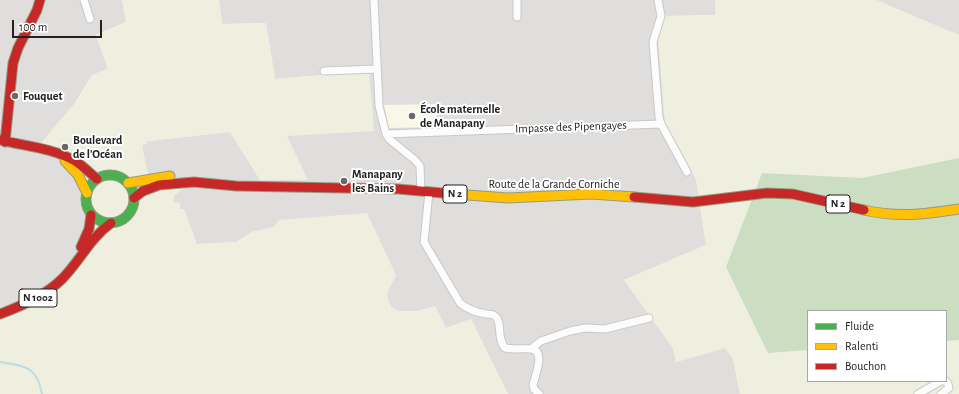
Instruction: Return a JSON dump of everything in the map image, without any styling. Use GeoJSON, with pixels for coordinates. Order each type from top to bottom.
{"type":"FeatureCollection","features":[{"type":"Feature","properties":{"kind":"main road"},"geometry":{"type":"LineString","coordinates":[[40,0],[37,10],[18,48],[13,63],[2,141],[74,160],[89,174],[97,179]]}},
{"type":"Feature","properties":{"kind":"main road"},"geometry":{"type":"LineString","coordinates":[[55,154],[69,164],[81,180],[86,193],[86,204],[91,215],[100,222],[111,224],[122,220],[132,208],[134,198],[131,187],[123,179],[113,176],[102,177],[97,179],[86,193]]}},
{"type":"Feature","properties":{"kind":"main road","name":"Route de la Grande Corniche"},"geometry":{"type":"LineString","coordinates":[[128,183],[170,176],[194,182],[236,186],[398,189],[508,198],[590,194],[693,202],[767,193],[793,194],[872,212],[896,215],[921,215],[959,209]]}},
{"type":"Feature","properties":{"kind":"main road","name":"Route de la Grande Corniche"},"geometry":{"type":"LineString","coordinates":[[134,198],[144,191],[160,185],[194,182]]}},
{"type":"Feature","properties":{"kind":"main road","name":"N 1002"},"geometry":{"type":"LineString","coordinates":[[69,271],[89,229],[91,215]]}},
{"type":"Feature","properties":{"kind":"main road","name":"N 1002"},"geometry":{"type":"LineString","coordinates":[[0,314],[31,302],[52,288],[69,271],[98,232],[111,224]]}},
{"type":"Feature","properties":{"kind":"street"},"geometry":{"type":"LineString","coordinates":[[84,0],[90,19]]}},
{"type":"Feature","properties":{"kind":"street"},"geometry":{"type":"LineString","coordinates":[[374,0],[379,106],[386,134],[389,139],[415,160],[420,166],[425,192],[424,242],[460,303],[470,310],[496,317],[498,320],[500,341],[505,348],[515,350],[532,348],[541,341],[570,331],[585,328],[605,329],[649,318]]}},
{"type":"Feature","properties":{"kind":"street"},"geometry":{"type":"LineString","coordinates":[[517,0],[517,18]]}},
{"type":"Feature","properties":{"kind":"street"},"geometry":{"type":"LineString","coordinates":[[658,0],[661,16],[653,42],[659,117],[661,124],[687,172]]}},
{"type":"Feature","properties":{"kind":"street"},"geometry":{"type":"LineString","coordinates":[[324,71],[377,69]]}},
{"type":"Feature","properties":{"kind":"street","name":"Impasse des Pipengayes"},"geometry":{"type":"LineString","coordinates":[[386,134],[661,124]]}},
{"type":"Feature","properties":{"kind":"street"},"geometry":{"type":"LineString","coordinates":[[532,348],[537,352],[540,358],[533,385],[534,389],[540,394]]}},
{"type":"Feature","properties":{"kind":"street"},"geometry":{"type":"LineString","coordinates":[[918,394],[939,382]]}},
{"type":"Feature","properties":{"kind":"street"},"geometry":{"type":"LineString","coordinates":[[941,394],[949,388],[947,382]]}},
{"type":"Feature","properties":{"kind":"shaded area"},"geometry":{"type":"Polygon","coordinates":[[[0,0],[122,0],[126,22],[96,35],[108,69],[92,75],[75,103],[36,149],[55,154],[88,184],[86,204],[91,215],[78,254],[60,281],[0,314],[0,0]]]}},
{"type":"Feature","properties":{"kind":"shaded area"},"geometry":{"type":"Polygon","coordinates":[[[219,0],[715,0],[716,15],[665,16],[665,125],[696,179],[706,245],[624,280],[673,348],[676,362],[725,348],[733,359],[740,394],[508,394],[471,319],[446,328],[435,306],[417,311],[398,311],[391,307],[387,293],[396,275],[274,227],[252,232],[236,242],[196,244],[184,209],[180,209],[173,203],[174,195],[193,182],[149,179],[142,147],[143,144],[149,141],[230,132],[260,180],[307,180],[286,136],[369,71],[275,79],[266,23],[222,24],[219,0]]]}},
{"type":"Feature","properties":{"kind":"shaded area"},"geometry":{"type":"Polygon","coordinates":[[[876,0],[959,0],[959,35],[955,34],[876,0]]]}},
{"type":"Feature","properties":{"kind":"shaded area"},"geometry":{"type":"Polygon","coordinates":[[[919,0],[959,0],[959,16],[956,22],[931,13],[919,0]]]}},
{"type":"Feature","properties":{"kind":"shaded area","name":"École maternelle de Manapany"},"geometry":{"type":"Polygon","coordinates":[[[435,104],[438,127],[389,128],[384,105],[435,104]]]}},
{"type":"Feature","properties":{"kind":"green space"},"geometry":{"type":"Polygon","coordinates":[[[122,0],[219,0],[222,24],[266,23],[275,79],[369,71],[374,131],[287,136],[308,180],[260,180],[230,132],[147,141],[147,144],[143,144],[144,146],[142,147],[149,179],[170,176],[194,182],[174,195],[173,202],[180,203],[180,209],[184,209],[197,244],[236,242],[252,232],[274,227],[279,220],[367,213],[396,275],[387,293],[391,307],[398,311],[417,311],[435,306],[446,328],[471,319],[508,394],[0,394],[0,314],[41,296],[78,254],[91,215],[86,204],[88,184],[55,154],[36,149],[75,103],[92,75],[108,69],[96,35],[126,22],[122,0]]]}},
{"type":"Feature","properties":{"kind":"green space"},"geometry":{"type":"Polygon","coordinates":[[[715,0],[876,0],[959,35],[959,158],[862,178],[762,173],[768,353],[807,350],[807,382],[947,382],[947,341],[959,340],[959,394],[740,394],[733,359],[725,348],[676,362],[673,348],[624,280],[706,245],[696,179],[665,125],[658,38],[665,16],[715,15],[715,0]]]}},
{"type":"Feature","properties":{"kind":"green space"},"geometry":{"type":"Polygon","coordinates":[[[959,158],[959,340],[947,341],[947,310],[807,310],[807,350],[768,353],[726,267],[762,173],[862,178],[959,158]]]}},
{"type":"Feature","properties":{"kind":"waterway"},"geometry":{"type":"LineString","coordinates":[[0,362],[23,366],[28,369],[37,378],[42,394]]}},
{"type":"Feature","properties":{"kind":"traffic: fast"},"geometry":{"type":"LineString","coordinates":[[105,175],[115,175],[127,182],[134,194],[134,199],[134,204],[127,216],[115,223],[105,223],[97,219],[90,212],[86,204],[86,194],[90,186],[97,179],[105,175]]}},
{"type":"Feature","properties":{"kind":"traffic: slow"},"geometry":{"type":"LineString","coordinates":[[65,161],[78,175],[87,193]]}},
{"type":"Feature","properties":{"kind":"traffic: slow"},"geometry":{"type":"LineString","coordinates":[[128,183],[170,176]]}},
{"type":"Feature","properties":{"kind":"traffic: slow"},"geometry":{"type":"LineString","coordinates":[[454,194],[508,198],[591,194],[634,197]]}},
{"type":"Feature","properties":{"kind":"traffic: slow"},"geometry":{"type":"LineString","coordinates":[[864,210],[900,215],[923,214],[959,209]]}},
{"type":"Feature","properties":{"kind":"traffic: jam"},"geometry":{"type":"LineString","coordinates":[[5,142],[13,63],[18,48],[37,10],[40,0]]}},
{"type":"Feature","properties":{"kind":"traffic: jam"},"geometry":{"type":"LineString","coordinates":[[0,140],[58,153],[78,163],[97,179]]}},
{"type":"Feature","properties":{"kind":"traffic: jam"},"geometry":{"type":"LineString","coordinates":[[134,198],[143,191],[159,185],[194,182],[236,186],[398,189],[454,194]]}},
{"type":"Feature","properties":{"kind":"traffic: jam"},"geometry":{"type":"LineString","coordinates":[[634,197],[693,202],[767,193],[793,194],[864,210]]}},
{"type":"Feature","properties":{"kind":"traffic: jam"},"geometry":{"type":"LineString","coordinates":[[81,247],[89,229],[91,215]]}},
{"type":"Feature","properties":{"kind":"traffic: jam"},"geometry":{"type":"LineString","coordinates":[[0,314],[17,308],[48,291],[62,279],[97,236],[111,223]]}},
{"type":"Feature","properties":{"kind":"place","name":"Fouquet"},"geometry":{"type":"Point","coordinates":[15,96]}},
{"type":"Feature","properties":{"kind":"place","name":"École maternelle de Manapany"},"geometry":{"type":"Point","coordinates":[412,116]}},
{"type":"Feature","properties":{"kind":"place","name":"Boulevard de l'Océan"},"geometry":{"type":"Point","coordinates":[65,147]}},
{"type":"Feature","properties":{"kind":"place","name":"Manapany les Bains"},"geometry":{"type":"Point","coordinates":[344,181]}}]}
